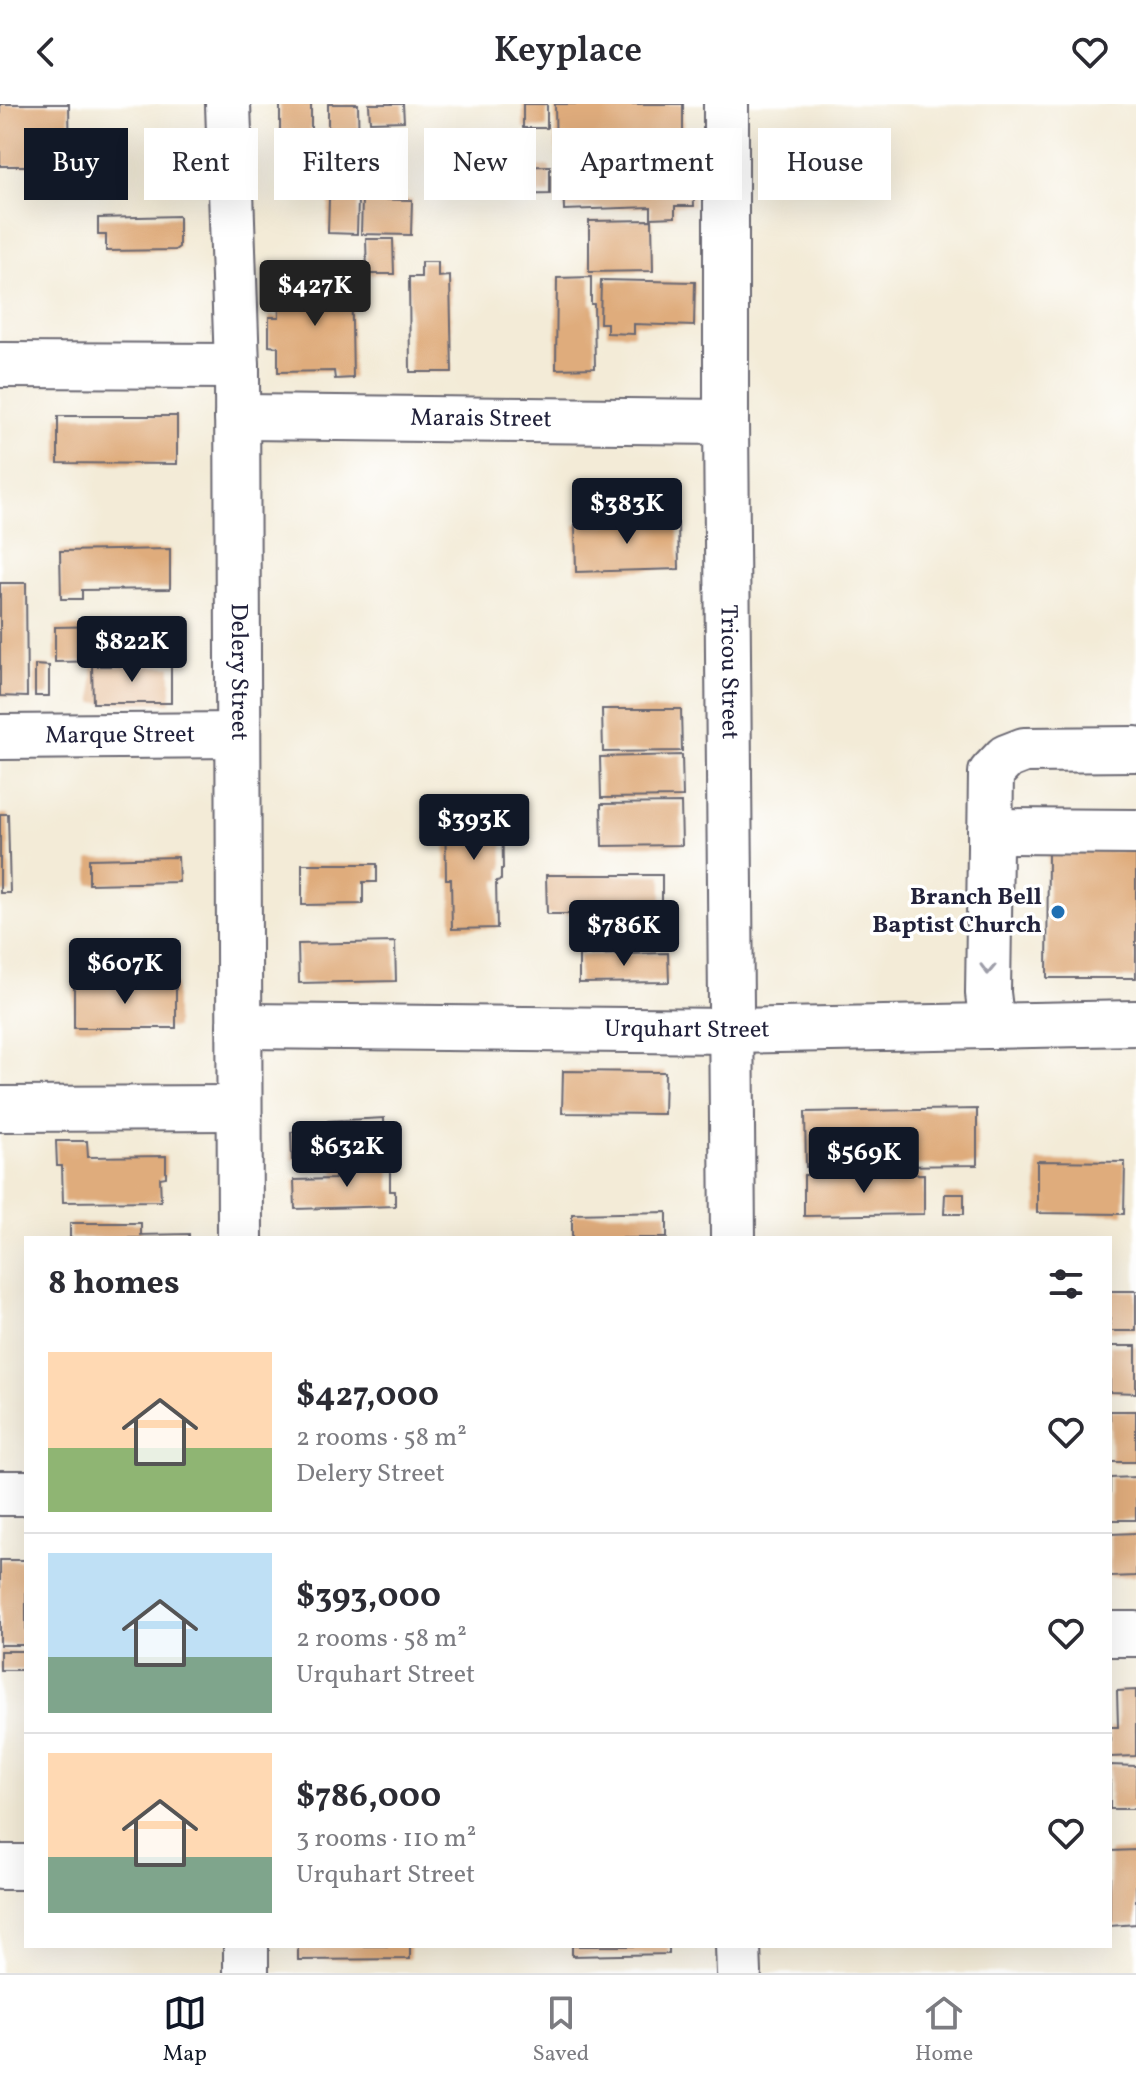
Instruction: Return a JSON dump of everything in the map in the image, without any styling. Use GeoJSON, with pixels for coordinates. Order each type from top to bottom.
{"type":"FeatureCollection","features":[{"type":"Feature","properties":{"kind":"street","name":"Delery Street"},"geometry":{"type":"LineString","coordinates":[[228,104],[237,366],[240,1236]]}},
{"type":"Feature","properties":{"kind":"street","name":"Tricou Street"},"geometry":{"type":"LineString","coordinates":[[726,104],[733,1236]]}},
{"type":"Feature","properties":{"kind":"street"},"geometry":{"type":"LineString","coordinates":[[0,365],[237,366]]}},
{"type":"Feature","properties":{"kind":"street","name":"Marais Street"},"geometry":{"type":"LineString","coordinates":[[237,417],[726,422]]}},
{"type":"Feature","properties":{"kind":"street","name":"Marque Street"},"geometry":{"type":"LineString","coordinates":[[0,737],[238,735]]}},
{"type":"Feature","properties":{"kind":"street"},"geometry":{"type":"LineString","coordinates":[[992,1026],[988,993],[991,773],[1006,757],[1024,750],[1136,749]]}},
{"type":"Feature","properties":{"kind":"street"},"geometry":{"type":"LineString","coordinates":[[990,831],[1136,832]]}},
{"type":"Feature","properties":{"kind":"street","name":"Urquhart Street"},"geometry":{"type":"LineString","coordinates":[[239,1026],[733,1031],[1136,1023]]}},
{"type":"Feature","properties":{"kind":"street"},"geometry":{"type":"LineString","coordinates":[[0,1109],[239,1108]]}},
{"type":"Feature","properties":{"kind":"street"},"geometry":{"type":"LineString","coordinates":[[0,1493],[24,1493]]}},
{"type":"Feature","properties":{"kind":"street"},"geometry":{"type":"LineString","coordinates":[[1112,1634],[1136,1634]]}},
{"type":"Feature","properties":{"kind":"street"},"geometry":{"type":"LineString","coordinates":[[0,1867],[24,1867]]}},
{"type":"Feature","properties":{"kind":"street"},"geometry":{"type":"LineString","coordinates":[[246,1948],[246,1973]]}},
{"type":"Feature","properties":{"kind":"street"},"geometry":{"type":"LineString","coordinates":[[738,1948],[739,1973]]}},
{"type":"Feature","properties":{"kind":"building"},"geometry":{"type":"Polygon","coordinates":[[[0,104],[69,104],[69,128],[24,128],[24,166],[0,166],[0,104]]]}},
{"type":"Feature","properties":{"kind":"building"},"geometry":{"type":"Polygon","coordinates":[[[280,104],[311,104],[311,128],[280,128],[280,104]]]}},
{"type":"Feature","properties":{"kind":"building"},"geometry":{"type":"Polygon","coordinates":[[[328,104],[358,104],[359,128],[328,128],[328,104]]]}},
{"type":"Feature","properties":{"kind":"building"},"geometry":{"type":"Polygon","coordinates":[[[369,104],[403,104],[404,121],[370,122],[369,104]]]}},
{"type":"Feature","properties":{"kind":"building"},"geometry":{"type":"Polygon","coordinates":[[[523,104],[547,104],[547,128],[523,128],[523,104]]]}},
{"type":"Feature","properties":{"kind":"building"},"geometry":{"type":"Polygon","coordinates":[[[555,104],[683,104],[683,128],[555,128],[555,104]]]}},
{"type":"Feature","properties":{"kind":"building"},"geometry":{"type":"Polygon","coordinates":[[[536,166],[550,166],[550,194],[536,194],[536,166]]]}},
{"type":"Feature","properties":{"kind":"building"},"geometry":{"type":"Polygon","coordinates":[[[329,200],[358,200],[357,234],[328,233],[329,200]]]}},
{"type":"Feature","properties":{"kind":"building"},"geometry":{"type":"Polygon","coordinates":[[[362,200],[412,200],[411,235],[361,234],[362,200]]]}},
{"type":"Feature","properties":{"kind":"building"},"geometry":{"type":"Polygon","coordinates":[[[564,200],[694,200],[694,206],[675,206],[675,217],[651,218],[651,207],[564,210],[564,200]]]}},
{"type":"Feature","properties":{"kind":"building"},"geometry":{"type":"Polygon","coordinates":[[[179,216],[179,247],[175,250],[106,251],[106,235],[98,235],[98,218],[179,216]]]}},
{"type":"Feature","properties":{"kind":"building"},"geometry":{"type":"Polygon","coordinates":[[[652,220],[653,271],[589,272],[589,221],[652,220]]]}},
{"type":"Feature","properties":{"kind":"building"},"geometry":{"type":"Polygon","coordinates":[[[366,239],[393,239],[394,274],[367,274],[366,239]]]}},
{"type":"Feature","properties":{"kind":"building"},"geometry":{"type":"Polygon","coordinates":[[[421,262],[438,262],[438,277],[450,276],[452,372],[410,372],[409,277],[421,277],[421,262]]]}},
{"type":"Feature","properties":{"kind":"building"},"geometry":{"type":"Polygon","coordinates":[[[351,272],[353,378],[335,379],[334,371],[278,372],[278,347],[269,346],[269,317],[279,317],[278,288],[324,286],[324,273],[351,272]]]}},
{"type":"Feature","properties":{"kind":"building"},"geometry":{"type":"Polygon","coordinates":[[[591,277],[595,368],[556,369],[557,278],[591,277]]]}},
{"type":"Feature","properties":{"kind":"building"},"geometry":{"type":"Polygon","coordinates":[[[601,280],[695,282],[694,326],[634,324],[634,334],[607,333],[607,323],[600,323],[601,280]]]}},
{"type":"Feature","properties":{"kind":"building"},"geometry":{"type":"Polygon","coordinates":[[[58,416],[177,416],[177,464],[58,463],[58,416]]]}},
{"type":"Feature","properties":{"kind":"building"},"geometry":{"type":"Polygon","coordinates":[[[612,517],[640,517],[641,524],[678,523],[679,569],[576,572],[575,525],[612,524],[612,517]]]}},
{"type":"Feature","properties":{"kind":"building"},"geometry":{"type":"Polygon","coordinates":[[[170,549],[170,589],[82,590],[82,599],[61,599],[60,551],[170,549]]]}},
{"type":"Feature","properties":{"kind":"building"},"geometry":{"type":"Polygon","coordinates":[[[0,583],[26,583],[27,697],[0,696],[0,583]]]}},
{"type":"Feature","properties":{"kind":"building"},"geometry":{"type":"Polygon","coordinates":[[[162,625],[163,650],[113,650],[113,661],[55,662],[55,627],[162,625]]]}},
{"type":"Feature","properties":{"kind":"building"},"geometry":{"type":"Polygon","coordinates":[[[35,665],[49,666],[49,696],[35,696],[35,665]]]}},
{"type":"Feature","properties":{"kind":"building"},"geometry":{"type":"Polygon","coordinates":[[[92,666],[171,666],[171,703],[93,703],[92,666]]]}},
{"type":"Feature","properties":{"kind":"building"},"geometry":{"type":"Polygon","coordinates":[[[602,709],[681,709],[682,751],[603,752],[602,709]]]}},
{"type":"Feature","properties":{"kind":"building"},"geometry":{"type":"Polygon","coordinates":[[[682,755],[683,797],[601,798],[600,757],[682,755]]]}},
{"type":"Feature","properties":{"kind":"building"},"geometry":{"type":"Polygon","coordinates":[[[502,802],[503,869],[501,880],[496,881],[497,928],[452,929],[451,879],[446,879],[445,803],[502,802]]]}},
{"type":"Feature","properties":{"kind":"building"},"geometry":{"type":"Polygon","coordinates":[[[681,803],[682,845],[602,846],[601,804],[681,803]]]}},
{"type":"Feature","properties":{"kind":"building"},"geometry":{"type":"Polygon","coordinates":[[[0,814],[8,814],[10,893],[0,893],[0,814]]]}},
{"type":"Feature","properties":{"kind":"building"},"geometry":{"type":"Polygon","coordinates":[[[1048,851],[1136,851],[1136,978],[1047,978],[1048,851]]]}},
{"type":"Feature","properties":{"kind":"building"},"geometry":{"type":"Polygon","coordinates":[[[178,857],[179,882],[89,884],[89,859],[178,857]]]}},
{"type":"Feature","properties":{"kind":"building"},"geometry":{"type":"Polygon","coordinates":[[[302,864],[377,864],[377,882],[363,882],[363,904],[302,905],[302,864]]]}},
{"type":"Feature","properties":{"kind":"building"},"geometry":{"type":"Polygon","coordinates":[[[546,875],[662,875],[662,914],[547,914],[546,875]]]}},
{"type":"Feature","properties":{"kind":"building"},"geometry":{"type":"Polygon","coordinates":[[[395,942],[396,981],[299,983],[298,944],[395,942]]]}},
{"type":"Feature","properties":{"kind":"building"},"geometry":{"type":"Polygon","coordinates":[[[668,953],[669,982],[579,983],[579,955],[668,953]]]}},
{"type":"Feature","properties":{"kind":"building"},"geometry":{"type":"Polygon","coordinates":[[[74,984],[176,984],[176,1028],[74,1028],[74,984]]]}},
{"type":"Feature","properties":{"kind":"building"},"geometry":{"type":"Polygon","coordinates":[[[563,1071],[665,1072],[664,1114],[562,1113],[563,1071]]]}},
{"type":"Feature","properties":{"kind":"building"},"geometry":{"type":"Polygon","coordinates":[[[977,1109],[977,1165],[806,1167],[805,1112],[977,1109]]]}},
{"type":"Feature","properties":{"kind":"building"},"geometry":{"type":"Polygon","coordinates":[[[384,1118],[385,1156],[292,1160],[291,1132],[328,1130],[328,1121],[384,1118]]]}},
{"type":"Feature","properties":{"kind":"building"},"geometry":{"type":"Polygon","coordinates":[[[56,1141],[87,1141],[88,1157],[166,1156],[166,1177],[160,1178],[161,1201],[63,1202],[62,1166],[57,1166],[56,1141]]]}},
{"type":"Feature","properties":{"kind":"building"},"geometry":{"type":"Polygon","coordinates":[[[1037,1161],[1125,1162],[1124,1214],[1037,1213],[1037,1161]]]}},
{"type":"Feature","properties":{"kind":"building"},"geometry":{"type":"Polygon","coordinates":[[[390,1166],[390,1191],[395,1191],[395,1206],[295,1209],[294,1180],[335,1179],[334,1167],[390,1166]]]}},
{"type":"Feature","properties":{"kind":"building"},"geometry":{"type":"Polygon","coordinates":[[[924,1174],[924,1214],[804,1216],[804,1175],[924,1174]]]}},
{"type":"Feature","properties":{"kind":"building"},"geometry":{"type":"Polygon","coordinates":[[[945,1194],[964,1194],[964,1214],[944,1214],[945,1194]]]}},
{"type":"Feature","properties":{"kind":"building"},"geometry":{"type":"Polygon","coordinates":[[[667,1212],[667,1236],[572,1236],[572,1214],[667,1212]]]}},
{"type":"Feature","properties":{"kind":"building"},"geometry":{"type":"Polygon","coordinates":[[[70,1223],[141,1223],[141,1235],[189,1234],[189,1236],[70,1236],[70,1223]]]}},
{"type":"Feature","properties":{"kind":"building"},"geometry":{"type":"Polygon","coordinates":[[[1112,1291],[1136,1291],[1136,1331],[1112,1331],[1112,1291]]]}},
{"type":"Feature","properties":{"kind":"building"},"geometry":{"type":"Polygon","coordinates":[[[1112,1346],[1136,1346],[1136,1393],[1112,1392],[1112,1346]]]}},
{"type":"Feature","properties":{"kind":"building"},"geometry":{"type":"Polygon","coordinates":[[[1112,1411],[1136,1411],[1136,1462],[1112,1462],[1112,1411]]]}},
{"type":"Feature","properties":{"kind":"building"},"geometry":{"type":"Polygon","coordinates":[[[1136,1477],[1136,1520],[1112,1520],[1112,1478],[1136,1477]]]}},
{"type":"Feature","properties":{"kind":"building"},"geometry":{"type":"Polygon","coordinates":[[[1136,1533],[1136,1576],[1112,1577],[1112,1534],[1136,1533]]]}},
{"type":"Feature","properties":{"kind":"building"},"geometry":{"type":"Polygon","coordinates":[[[0,1560],[24,1560],[24,1645],[0,1645],[0,1560]]]}},
{"type":"Feature","properties":{"kind":"building"},"geometry":{"type":"Polygon","coordinates":[[[0,1651],[24,1651],[24,1670],[0,1670],[0,1651]]]}},
{"type":"Feature","properties":{"kind":"building"},"geometry":{"type":"Polygon","coordinates":[[[1136,1690],[1136,1756],[1112,1757],[1112,1727],[1118,1727],[1117,1691],[1136,1690]]]}},
{"type":"Feature","properties":{"kind":"building"},"geometry":{"type":"Polygon","coordinates":[[[1112,1765],[1136,1766],[1136,1809],[1112,1809],[1112,1765]]]}},
{"type":"Feature","properties":{"kind":"building"},"geometry":{"type":"Polygon","coordinates":[[[1136,1850],[1136,1924],[1112,1926],[1112,1851],[1136,1850]]]}},
{"type":"Feature","properties":{"kind":"building"},"geometry":{"type":"Polygon","coordinates":[[[298,1948],[410,1948],[410,1959],[298,1960],[298,1948]]]}},
{"type":"Feature","properties":{"kind":"building"},"geometry":{"type":"Polygon","coordinates":[[[572,1948],[669,1948],[669,1954],[572,1956],[572,1948]]]}},
{"type":"Feature","properties":{"kind":"place","name":"Branch Bell Baptist Church"},"geometry":{"type":"Point","coordinates":[1058,912]}}]}
